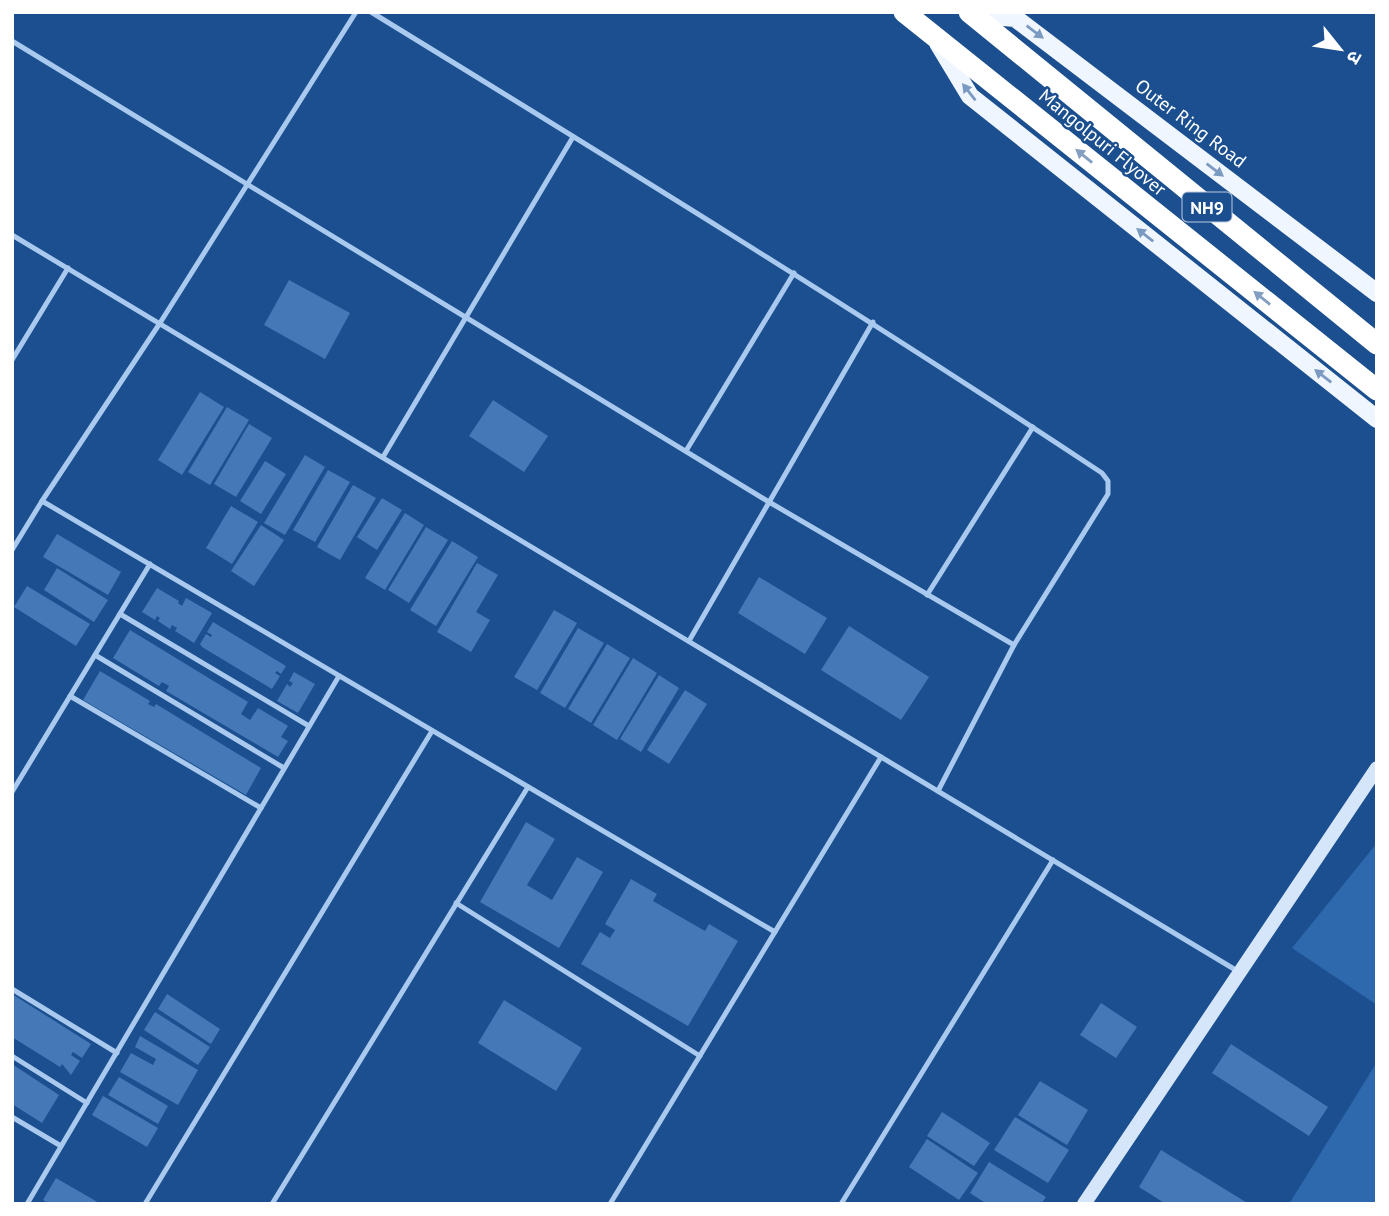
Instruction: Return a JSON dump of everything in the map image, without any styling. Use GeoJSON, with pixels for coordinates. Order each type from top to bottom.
{"type":"FeatureCollection","features":[{"type":"Feature","properties":{"kind":"highway"},"geometry":{"type":"LineString","coordinates":[[904,12],[933,35]]}},
{"type":"Feature","properties":{"kind":"highway","name":"Mangolpuri Flyover"},"geometry":{"type":"LineString","coordinates":[[970,13],[1377,344]]}},
{"type":"Feature","properties":{"kind":"highway","name":"Mangolpuri Flyover"},"geometry":{"type":"LineString","coordinates":[[933,35],[1377,390]]}},
{"type":"Feature","properties":{"kind":"main road","name":"Outer Ring Road"},"geometry":{"type":"LineString","coordinates":[[970,13],[1015,18],[1377,293]]}},
{"type":"Feature","properties":{"kind":"main road"},"geometry":{"type":"LineString","coordinates":[[933,35],[970,96],[1372,412]]}},
{"type":"Feature","properties":{"kind":"street"},"geometry":{"type":"LineString","coordinates":[[1084,1204],[1377,768]]}},
{"type":"Feature","properties":{"kind":"lane"},"geometry":{"type":"LineString","coordinates":[[12,550],[160,323],[356,12]]}},
{"type":"Feature","properties":{"kind":"lane"},"geometry":{"type":"LineString","coordinates":[[371,12],[873,323],[1102,473],[1108,481],[1108,494],[1014,645],[938,791]]}},
{"type":"Feature","properties":{"kind":"lane"},"geometry":{"type":"LineString","coordinates":[[12,41],[769,502],[1014,645]]}},
{"type":"Feature","properties":{"kind":"lane"},"geometry":{"type":"LineString","coordinates":[[383,457],[573,137]]}},
{"type":"Feature","properties":{"kind":"lane"},"geometry":{"type":"LineString","coordinates":[[12,235],[1239,972]]}},
{"type":"Feature","properties":{"kind":"lane"},"geometry":{"type":"LineString","coordinates":[[12,360],[15,348],[68,268]]}},
{"type":"Feature","properties":{"kind":"lane"},"geometry":{"type":"LineString","coordinates":[[686,451],[794,273]]}},
{"type":"Feature","properties":{"kind":"lane"},"geometry":{"type":"LineString","coordinates":[[689,641],[873,323]]}},
{"type":"Feature","properties":{"kind":"lane"},"geometry":{"type":"LineString","coordinates":[[927,595],[1033,427]]}},
{"type":"Feature","properties":{"kind":"lane"},"geometry":{"type":"LineString","coordinates":[[42,501],[775,932]]}},
{"type":"Feature","properties":{"kind":"lane"},"geometry":{"type":"LineString","coordinates":[[12,792],[150,564]]}},
{"type":"Feature","properties":{"kind":"lane"},"geometry":{"type":"LineString","coordinates":[[120,614],[309,726]]}},
{"type":"Feature","properties":{"kind":"lane"},"geometry":{"type":"LineString","coordinates":[[95,655],[284,768]]}},
{"type":"Feature","properties":{"kind":"lane"},"geometry":{"type":"LineString","coordinates":[[27,1204],[339,676]]}},
{"type":"Feature","properties":{"kind":"lane"},"geometry":{"type":"LineString","coordinates":[[71,696],[261,808]]}},
{"type":"Feature","properties":{"kind":"lane"},"geometry":{"type":"LineString","coordinates":[[145,1204],[432,731]]}},
{"type":"Feature","properties":{"kind":"lane"},"geometry":{"type":"LineString","coordinates":[[610,1204],[881,757]]}},
{"type":"Feature","properties":{"kind":"lane"},"geometry":{"type":"LineString","coordinates":[[275,1203],[528,787]]}},
{"type":"Feature","properties":{"kind":"lane"},"geometry":{"type":"LineString","coordinates":[[841,1204],[1053,860]]}},
{"type":"Feature","properties":{"kind":"lane"},"geometry":{"type":"LineString","coordinates":[[456,904],[700,1056]]}},
{"type":"Feature","properties":{"kind":"lane"},"geometry":{"type":"LineString","coordinates":[[12,989],[117,1053]]}},
{"type":"Feature","properties":{"kind":"lane"},"geometry":{"type":"LineString","coordinates":[[12,1056],[87,1103]]}},
{"type":"Feature","properties":{"kind":"lane"},"geometry":{"type":"LineString","coordinates":[[12,1117],[61,1146]]}},
{"type":"Feature","properties":{"kind":"shaded area"},"geometry":{"type":"Polygon","coordinates":[[[1377,843],[1377,1005],[1292,948],[1377,843]]]}},
{"type":"Feature","properties":{"kind":"shaded area"},"geometry":{"type":"Polygon","coordinates":[[[1377,1062],[1377,1204],[1289,1204],[1377,1062]]]}},
{"type":"Feature","properties":{"kind":"building"},"geometry":{"type":"Polygon","coordinates":[[[289,280],[350,313],[325,359],[264,325],[289,280]]]}},
{"type":"Feature","properties":{"kind":"building"},"geometry":{"type":"Polygon","coordinates":[[[200,392],[224,407],[182,475],[158,460],[200,392]]]}},
{"type":"Feature","properties":{"kind":"building"},"geometry":{"type":"Polygon","coordinates":[[[493,400],[548,436],[524,472],[469,436],[493,400]]]}},
{"type":"Feature","properties":{"kind":"building"},"geometry":{"type":"Polygon","coordinates":[[[227,407],[249,420],[210,485],[188,472],[227,407]]]}},
{"type":"Feature","properties":{"kind":"building"},"geometry":{"type":"Polygon","coordinates":[[[249,424],[272,438],[236,497],[214,484],[249,424]]]}},
{"type":"Feature","properties":{"kind":"building"},"geometry":{"type":"Polygon","coordinates":[[[305,455],[325,467],[285,535],[264,523],[305,455]]]}},
{"type":"Feature","properties":{"kind":"building"},"geometry":{"type":"Polygon","coordinates":[[[265,461],[286,474],[261,514],[240,501],[265,461]]]}},
{"type":"Feature","properties":{"kind":"building"},"geometry":{"type":"Polygon","coordinates":[[[328,470],[350,482],[315,542],[293,530],[328,470]]]}},
{"type":"Feature","properties":{"kind":"building"},"geometry":{"type":"Polygon","coordinates":[[[353,485],[376,498],[340,560],[317,547],[353,485]]]}},
{"type":"Feature","properties":{"kind":"building"},"geometry":{"type":"Polygon","coordinates":[[[382,498],[402,510],[377,550],[357,537],[382,498]]]}},
{"type":"Feature","properties":{"kind":"building"},"geometry":{"type":"Polygon","coordinates":[[[231,506],[258,522],[232,564],[206,548],[231,506]]]}},
{"type":"Feature","properties":{"kind":"building"},"geometry":{"type":"Polygon","coordinates":[[[405,513],[424,525],[385,590],[365,578],[405,513]]]}},
{"type":"Feature","properties":{"kind":"building"},"geometry":{"type":"Polygon","coordinates":[[[261,525],[284,540],[254,586],[231,571],[261,525]]]}},
{"type":"Feature","properties":{"kind":"building"},"geometry":{"type":"Polygon","coordinates":[[[426,527],[448,540],[409,603],[388,590],[426,527]]]}},
{"type":"Feature","properties":{"kind":"building"},"geometry":{"type":"Polygon","coordinates":[[[57,534],[121,572],[108,595],[43,557],[57,534]]]}},
{"type":"Feature","properties":{"kind":"building"},"geometry":{"type":"Polygon","coordinates":[[[452,541],[478,557],[436,626],[410,610],[452,541]]]}},
{"type":"Feature","properties":{"kind":"building"},"geometry":{"type":"Polygon","coordinates":[[[477,563],[498,575],[476,612],[490,620],[471,652],[437,632],[477,563]]]}},
{"type":"Feature","properties":{"kind":"building"},"geometry":{"type":"Polygon","coordinates":[[[57,568],[108,600],[94,622],[44,590],[57,568]]]}},
{"type":"Feature","properties":{"kind":"building"},"geometry":{"type":"Polygon","coordinates":[[[759,577],[827,618],[805,654],[738,613],[759,577]]]}},
{"type":"Feature","properties":{"kind":"building"},"geometry":{"type":"Polygon","coordinates":[[[27,586],[90,624],[76,646],[14,607],[27,586]]]}},
{"type":"Feature","properties":{"kind":"building"},"geometry":{"type":"Polygon","coordinates":[[[157,588],[179,601],[182,606],[186,598],[212,613],[194,643],[175,631],[177,628],[172,625],[170,629],[158,621],[160,618],[157,616],[155,620],[142,612],[157,588]]]}},
{"type":"Feature","properties":{"kind":"building"},"geometry":{"type":"Polygon","coordinates":[[[554,610],[577,623],[537,690],[514,677],[554,610]]]}},
{"type":"Feature","properties":{"kind":"building"},"geometry":{"type":"Polygon","coordinates":[[[213,622],[286,666],[281,674],[277,671],[275,673],[280,676],[272,689],[202,647],[200,644],[206,634],[211,637],[212,635],[207,632],[213,622]]]}},
{"type":"Feature","properties":{"kind":"building"},"geometry":{"type":"Polygon","coordinates":[[[849,626],[929,677],[901,720],[821,670],[849,626]]]}},
{"type":"Feature","properties":{"kind":"building"},"geometry":{"type":"Polygon","coordinates":[[[578,628],[604,643],[565,708],[540,693],[578,628]]]}},
{"type":"Feature","properties":{"kind":"building"},"geometry":{"type":"Polygon","coordinates":[[[130,630],[248,702],[241,714],[250,720],[258,708],[288,726],[281,737],[288,741],[278,757],[166,691],[169,686],[162,682],[159,686],[113,658],[130,630]]]}},
{"type":"Feature","properties":{"kind":"building"},"geometry":{"type":"Polygon","coordinates":[[[607,644],[630,658],[591,723],[568,709],[607,644]]]}},
{"type":"Feature","properties":{"kind":"building"},"geometry":{"type":"Polygon","coordinates":[[[633,658],[657,673],[617,740],[593,725],[633,658]]]}},
{"type":"Feature","properties":{"kind":"building"},"geometry":{"type":"Polygon","coordinates":[[[100,671],[150,701],[148,704],[154,707],[156,704],[261,768],[246,795],[83,700],[100,671]]]}},
{"type":"Feature","properties":{"kind":"building"},"geometry":{"type":"Polygon","coordinates":[[[294,672],[315,684],[298,713],[277,701],[287,684],[290,687],[293,683],[289,681],[294,672]]]}},
{"type":"Feature","properties":{"kind":"building"},"geometry":{"type":"Polygon","coordinates":[[[659,675],[679,688],[641,752],[620,739],[659,675]]]}},
{"type":"Feature","properties":{"kind":"building"},"geometry":{"type":"Polygon","coordinates":[[[685,690],[707,704],[669,764],[647,750],[685,690]]]}},
{"type":"Feature","properties":{"kind":"building"},"geometry":{"type":"Polygon","coordinates":[[[526,822],[555,839],[527,885],[552,900],[577,857],[603,872],[559,948],[480,902],[526,822]]]}},
{"type":"Feature","properties":{"kind":"building"},"geometry":{"type":"Polygon","coordinates":[[[631,879],[657,894],[653,901],[705,931],[709,924],[738,941],[688,1026],[581,964],[600,932],[610,938],[615,930],[605,924],[631,879]]]}},
{"type":"Feature","properties":{"kind":"building"},"geometry":{"type":"Polygon","coordinates":[[[12,994],[91,1044],[82,1058],[73,1052],[71,1055],[80,1061],[71,1075],[62,1064],[60,1067],[12,1037],[12,994]]]}},
{"type":"Feature","properties":{"kind":"building"},"geometry":{"type":"Polygon","coordinates":[[[167,994],[220,1029],[211,1044],[158,1009],[167,994]]]}},
{"type":"Feature","properties":{"kind":"building"},"geometry":{"type":"Polygon","coordinates":[[[504,1000],[582,1048],[556,1091],[478,1043],[504,1000]]]}},
{"type":"Feature","properties":{"kind":"building"},"geometry":{"type":"Polygon","coordinates":[[[1101,1003],[1137,1027],[1116,1058],[1080,1035],[1101,1003]]]}},
{"type":"Feature","properties":{"kind":"building"},"geometry":{"type":"Polygon","coordinates":[[[155,1012],[210,1047],[198,1065],[144,1030],[155,1012]]]}},
{"type":"Feature","properties":{"kind":"building"},"geometry":{"type":"Polygon","coordinates":[[[140,1036],[198,1070],[178,1105],[120,1072],[131,1053],[153,1065],[156,1059],[135,1047],[140,1036]]]}},
{"type":"Feature","properties":{"kind":"building"},"geometry":{"type":"Polygon","coordinates":[[[1231,1044],[1328,1107],[1309,1136],[1212,1073],[1231,1044]]]}},
{"type":"Feature","properties":{"kind":"building"},"geometry":{"type":"Polygon","coordinates":[[[12,1064],[59,1095],[42,1123],[12,1104],[12,1064]]]}},
{"type":"Feature","properties":{"kind":"building"},"geometry":{"type":"Polygon","coordinates":[[[119,1077],[168,1106],[158,1124],[108,1095],[119,1077]]]}},
{"type":"Feature","properties":{"kind":"building"},"geometry":{"type":"Polygon","coordinates":[[[1040,1081],[1088,1110],[1067,1145],[1018,1115],[1040,1081]]]}},
{"type":"Feature","properties":{"kind":"building"},"geometry":{"type":"Polygon","coordinates":[[[103,1096],[158,1128],[147,1147],[92,1115],[103,1096]]]}},
{"type":"Feature","properties":{"kind":"building"},"geometry":{"type":"Polygon","coordinates":[[[942,1112],[990,1143],[974,1166],[927,1136],[942,1112]]]}},
{"type":"Feature","properties":{"kind":"building"},"geometry":{"type":"Polygon","coordinates":[[[1015,1117],[1069,1150],[1048,1183],[994,1150],[1015,1117]]]}},
{"type":"Feature","properties":{"kind":"building"},"geometry":{"type":"Polygon","coordinates":[[[927,1139],[978,1173],[959,1200],[909,1167],[927,1139]]]}},
{"type":"Feature","properties":{"kind":"building"},"geometry":{"type":"Polygon","coordinates":[[[1161,1150],[1249,1204],[1166,1204],[1139,1187],[1161,1150]]]}},
{"type":"Feature","properties":{"kind":"building"},"geometry":{"type":"Polygon","coordinates":[[[989,1162],[1046,1197],[1041,1204],[987,1204],[970,1193],[989,1162]]]}},
{"type":"Feature","properties":{"kind":"building"},"geometry":{"type":"Polygon","coordinates":[[[56,1178],[101,1204],[49,1204],[43,1200],[56,1178]]]}}]}
